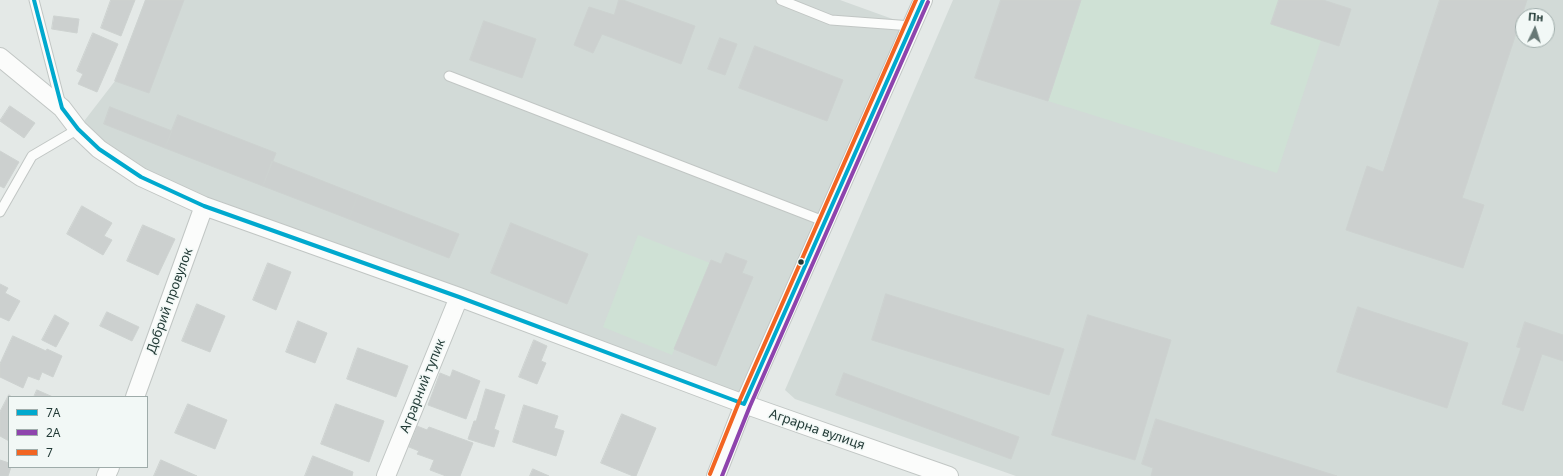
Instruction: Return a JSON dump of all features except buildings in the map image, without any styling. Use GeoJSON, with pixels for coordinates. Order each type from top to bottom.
{"type":"FeatureCollection","features":[{"type":"Feature","properties":{"kind":"street"},"geometry":{"type":"LineString","coordinates":[[716,476],[744,404],[826,222],[923,0]]}},
{"type":"Feature","properties":{"kind":"street","name":"Аграрна вулиця"},"geometry":{"type":"LineString","coordinates":[[0,57],[62,108],[78,128],[99,149],[141,177],[204,206],[459,297],[744,404],[949,476]]}},
{"type":"Feature","properties":{"kind":"street","name":"Добрий провулок"},"geometry":{"type":"LineString","coordinates":[[135,396],[204,206]]}},
{"type":"Feature","properties":{"kind":"street","name":"Аграрний тупик"},"geometry":{"type":"LineString","coordinates":[[386,476],[459,297]]}},
{"type":"Feature","properties":{"kind":"lane"},"geometry":{"type":"LineString","coordinates":[[34,0],[62,108]]}},
{"type":"Feature","properties":{"kind":"lane"},"geometry":{"type":"LineString","coordinates":[[781,0],[831,20],[912,26]]}},
{"type":"Feature","properties":{"kind":"lane"},"geometry":{"type":"LineString","coordinates":[[449,76],[826,222]]}},
{"type":"Feature","properties":{"kind":"lane"},"geometry":{"type":"LineString","coordinates":[[0,212],[32,156],[78,128]]}},
{"type":"Feature","properties":{"kind":"shaded area"},"geometry":{"type":"Polygon","coordinates":[[[145,0],[840,0],[912,26],[744,404],[204,206],[78,129],[115,81],[145,0]]]}},
{"type":"Feature","properties":{"kind":"shaded area"},"geometry":{"type":"Polygon","coordinates":[[[953,0],[1563,0],[1563,476],[1016,476],[795,399],[785,390],[953,0]]]}},
{"type":"Feature","properties":{"kind":"green space"},"geometry":{"type":"Polygon","coordinates":[[[1081,0],[1279,0],[1321,40],[1277,173],[1048,101],[1081,0]]]}},
{"type":"Feature","properties":{"kind":"green space"},"geometry":{"type":"Polygon","coordinates":[[[638,235],[710,263],[672,355],[603,327],[638,235]]]}},
{"type":"Feature","properties":{"kind":"transit line","name":"7А"},"geometry":{"type":"LineString","coordinates":[[34,0],[62,108],[78,129],[99,149],[141,177],[204,206],[459,297],[744,404],[923,0]]}},
{"type":"Feature","properties":{"kind":"transit line","name":"7"},"geometry":{"type":"LineString","coordinates":[[710,474],[739,402],[916,0]]}},
{"type":"Feature","properties":{"kind":"transit line","name":"2А"},"geometry":{"type":"LineString","coordinates":[[722,476],[750,406],[928,2]]}}]}
